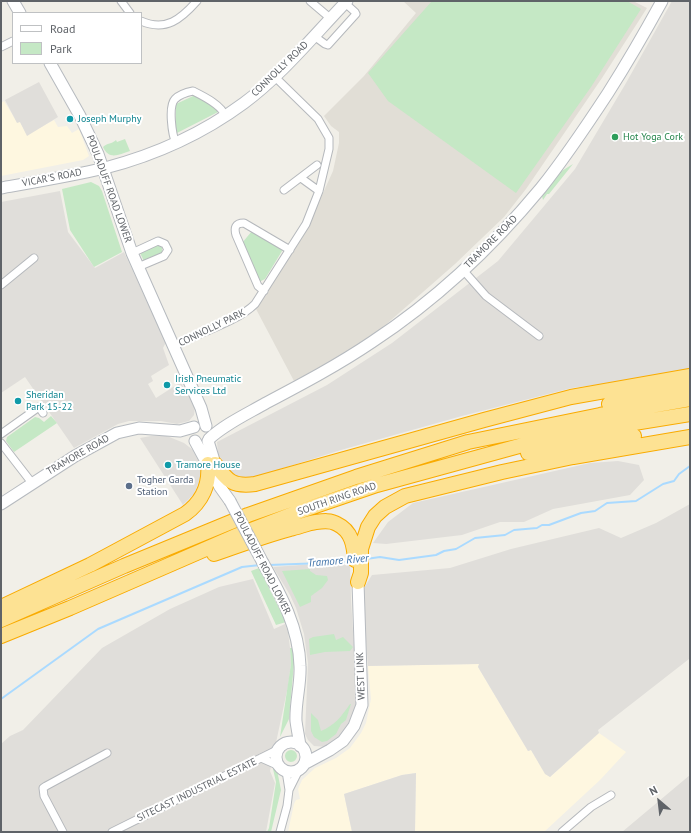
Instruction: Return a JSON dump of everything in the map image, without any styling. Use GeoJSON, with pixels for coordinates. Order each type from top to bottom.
{"type":"FeatureCollection","features":[{"type":"Feature","properties":{"kind":"highway"},"geometry":{"type":"LineString","coordinates":[[212,464],[226,479],[230,481],[241,484],[255,484],[558,401],[620,388],[690,376]]}},
{"type":"Feature","properties":{"kind":"highway"},"geometry":{"type":"LineString","coordinates":[[468,442],[586,409],[690,389]]}},
{"type":"Feature","properties":{"kind":"highway","name":"SOUTH RING ROAD"},"geometry":{"type":"LineString","coordinates":[[1,620],[124,566],[248,515],[356,477],[468,442],[600,415],[690,399]]}},
{"type":"Feature","properties":{"kind":"highway","name":"SOUTH RING ROAD"},"geometry":{"type":"LineString","coordinates":[[1,636],[115,589],[238,535],[298,512],[377,485],[538,441],[597,429],[690,414]]}},
{"type":"Feature","properties":{"kind":"highway"},"geometry":{"type":"LineString","coordinates":[[465,461],[595,436],[690,421]]}},
{"type":"Feature","properties":{"kind":"highway"},"geometry":{"type":"LineString","coordinates":[[377,485],[531,452],[690,428]]}},
{"type":"Feature","properties":{"kind":"highway"},"geometry":{"type":"LineString","coordinates":[[358,582],[361,573],[361,549],[368,527],[380,512],[391,503],[405,496],[566,458],[690,437]]}},
{"type":"Feature","properties":{"kind":"highway"},"geometry":{"type":"LineString","coordinates":[[1,607],[90,565],[185,514],[196,504],[204,492],[212,464]]}},
{"type":"Feature","properties":{"kind":"highway"},"geometry":{"type":"LineString","coordinates":[[115,589],[273,534],[315,522],[326,521],[336,523],[344,528],[350,536],[354,547],[355,573],[358,582]]}},
{"type":"Feature","properties":{"kind":"street"},"geometry":{"type":"LineString","coordinates":[[13,1],[19,12]]}},
{"type":"Feature","properties":{"kind":"street"},"geometry":{"type":"LineString","coordinates":[[121,1],[128,11]]}},
{"type":"Feature","properties":{"kind":"street"},"geometry":{"type":"LineString","coordinates":[[142,21],[160,25],[173,22],[186,14],[197,1]]}},
{"type":"Feature","properties":{"kind":"street"},"geometry":{"type":"LineString","coordinates":[[310,1],[330,18]]}},
{"type":"Feature","properties":{"kind":"street","name":"TRAMORE ROAD"},"geometry":{"type":"LineString","coordinates":[[208,440],[220,430],[250,412],[330,368],[404,320],[463,270],[491,243],[542,187],[565,156],[619,74],[662,1]]}},
{"type":"Feature","properties":{"kind":"street","name":"CONNOLLY ROAD"},"geometry":{"type":"LineString","coordinates":[[103,168],[151,154],[192,136],[225,116],[244,103],[275,77],[346,2],[355,12],[356,14],[328,45],[314,36]]}},
{"type":"Feature","properties":{"kind":"street"},"geometry":{"type":"LineString","coordinates":[[1,47],[12,42]]}},
{"type":"Feature","properties":{"kind":"street","name":"POULADUFF ROAD LOWER"},"geometry":{"type":"LineString","coordinates":[[51,64],[82,121],[103,168],[132,253],[201,408],[201,426]]}},
{"type":"Feature","properties":{"kind":"street","name":"CONNOLLY PARK"},"geometry":{"type":"LineString","coordinates":[[174,346],[243,314],[255,304],[306,224],[319,191],[328,158],[329,138],[318,119],[275,77]]}},
{"type":"Feature","properties":{"kind":"street"},"geometry":{"type":"LineString","coordinates":[[176,143],[172,131],[172,105],[176,98],[193,91],[217,106],[224,112],[225,116]]}},
{"type":"Feature","properties":{"kind":"street"},"geometry":{"type":"LineString","coordinates":[[284,190],[317,165]]}},
{"type":"Feature","properties":{"kind":"street","name":"VICAR'S ROAD"},"geometry":{"type":"LineString","coordinates":[[1,188],[103,168]]}},
{"type":"Feature","properties":{"kind":"street"},"geometry":{"type":"LineString","coordinates":[[301,178],[319,191]]}},
{"type":"Feature","properties":{"kind":"street"},"geometry":{"type":"LineString","coordinates":[[264,291],[258,286],[234,229],[239,223],[244,223],[290,250]]}},
{"type":"Feature","properties":{"kind":"street","name":"POULADUFF ROAD LOWER"},"geometry":{"type":"LineString","coordinates":[[132,253],[158,241],[165,244],[168,250],[164,256],[138,267]]}},
{"type":"Feature","properties":{"kind":"street"},"geometry":{"type":"LineString","coordinates":[[1,285],[34,258]]}},
{"type":"Feature","properties":{"kind":"street"},"geometry":{"type":"LineString","coordinates":[[463,270],[486,296],[539,336]]}},
{"type":"Feature","properties":{"kind":"street"},"geometry":{"type":"LineString","coordinates":[[1,434],[39,407],[43,414]]}},
{"type":"Feature","properties":{"kind":"street","name":"TRAMORE ROAD"},"geometry":{"type":"LineString","coordinates":[[1,504],[75,456],[117,433],[139,428],[180,431],[250,412]]}},
{"type":"Feature","properties":{"kind":"street"},"geometry":{"type":"LineString","coordinates":[[201,426],[210,430],[208,440],[201,444],[194,440],[191,433],[201,426]]}},
{"type":"Feature","properties":{"kind":"street","name":"TRAMORE ROAD"},"geometry":{"type":"LineString","coordinates":[[163,430],[194,440]]}},
{"type":"Feature","properties":{"kind":"street","name":"POULADUFF ROAD LOWER"},"geometry":{"type":"LineString","coordinates":[[194,440],[212,464],[225,485],[230,501],[277,588],[292,623],[300,658],[300,689],[296,721],[306,757],[289,790],[287,806],[280,832]]}},
{"type":"Feature","properties":{"kind":"street","name":"POULADUFF ROAD LOWER"},"geometry":{"type":"LineString","coordinates":[[208,440],[212,464]]}},
{"type":"Feature","properties":{"kind":"street"},"geometry":{"type":"LineString","coordinates":[[1,444],[32,483]]}},
{"type":"Feature","properties":{"kind":"street","name":"WEST LINK"},"geometry":{"type":"LineString","coordinates":[[301,767],[337,746],[349,735],[362,705],[358,582]]}},
{"type":"Feature","properties":{"kind":"street","name":"POULADUFF ROAD LOWER"},"geometry":{"type":"LineString","coordinates":[[289,790],[282,768],[276,757],[296,721]]}},
{"type":"Feature","properties":{"kind":"street"},"geometry":{"type":"LineString","coordinates":[[282,747],[292,742],[302,747],[324,753]]}},
{"type":"Feature","properties":{"kind":"street","name":"SITECAST INDUSTRIAL ESTATE"},"geometry":{"type":"LineString","coordinates":[[112,832],[282,747]]}},
{"type":"Feature","properties":{"kind":"street"},"geometry":{"type":"LineString","coordinates":[[63,832],[44,796],[43,788],[107,753]]}},
{"type":"Feature","properties":{"kind":"street","name":"SITECAST INDUSTRIAL ESTATE"},"geometry":{"type":"LineString","coordinates":[[261,758],[282,768]]}},
{"type":"Feature","properties":{"kind":"street"},"geometry":{"type":"LineString","coordinates":[[282,768],[290,772],[301,767]]}},
{"type":"Feature","properties":{"kind":"street"},"geometry":{"type":"LineString","coordinates":[[562,832],[591,807],[611,795]]}},
{"type":"Feature","properties":{"kind":"shaded area"},"geometry":{"type":"Polygon","coordinates":[[[403,1],[633,1],[647,8],[602,78],[526,189],[504,217],[455,264],[366,342],[341,357],[294,381],[256,309],[305,233],[333,171],[339,143],[339,132],[331,126],[324,116],[364,76],[416,13],[403,1]]]}},
{"type":"Feature","properties":{"kind":"shaded area"},"geometry":{"type":"Polygon","coordinates":[[[672,1],[690,1],[690,372],[572,388],[462,416],[341,450],[246,480],[234,477],[225,470],[218,454],[217,442],[327,385],[392,343],[498,261],[575,169],[672,1]]]}},
{"type":"Feature","properties":{"kind":"shaded area"},"geometry":{"type":"Polygon","coordinates":[[[39,82],[58,117],[27,136],[20,122],[17,123],[5,100],[39,82]]]}},
{"type":"Feature","properties":{"kind":"shaded area"},"geometry":{"type":"Polygon","coordinates":[[[4,101],[17,122],[20,122],[27,135],[54,120],[58,127],[67,126],[72,133],[79,129],[89,156],[83,160],[1,176],[1,103],[4,101]]]}},
{"type":"Feature","properties":{"kind":"shaded area"},"geometry":{"type":"Polygon","coordinates":[[[60,191],[68,232],[95,268],[124,252],[166,342],[163,348],[169,365],[151,376],[153,381],[148,384],[156,398],[181,382],[184,389],[187,390],[195,407],[194,415],[189,421],[177,424],[161,421],[129,421],[118,424],[74,448],[25,377],[1,393],[1,202],[60,191]]]}},
{"type":"Feature","properties":{"kind":"shaded area"},"geometry":{"type":"Polygon","coordinates":[[[167,436],[184,443],[193,450],[199,459],[202,471],[198,484],[194,494],[183,505],[140,438],[167,436]]]}},
{"type":"Feature","properties":{"kind":"shaded area"},"geometry":{"type":"Polygon","coordinates":[[[618,461],[639,465],[644,480],[630,495],[553,509],[524,522],[500,522],[462,535],[386,544],[373,543],[388,522],[413,503],[590,463],[618,461]]]}},
{"type":"Feature","properties":{"kind":"shaded area"},"geometry":{"type":"Polygon","coordinates":[[[690,504],[690,660],[689,659],[598,730],[599,733],[550,777],[545,774],[531,750],[528,751],[478,667],[479,664],[368,666],[362,591],[372,575],[450,568],[511,549],[599,528],[621,538],[656,523],[690,504]]]}},
{"type":"Feature","properties":{"kind":"shaded area"},"geometry":{"type":"Polygon","coordinates":[[[315,564],[350,565],[357,695],[356,711],[346,731],[328,747],[314,746],[305,734],[308,663],[304,634],[296,608],[290,595],[273,567],[315,564]]]}},
{"type":"Feature","properties":{"kind":"shaded area"},"geometry":{"type":"Polygon","coordinates":[[[253,579],[274,629],[285,624],[288,632],[291,664],[288,686],[270,771],[275,783],[266,832],[1,832],[1,744],[10,736],[23,730],[102,648],[170,609],[219,587],[253,579]]]}},
{"type":"Feature","properties":{"kind":"shaded area"},"geometry":{"type":"Polygon","coordinates":[[[479,664],[478,667],[528,751],[531,750],[545,773],[550,777],[599,733],[626,752],[600,780],[544,832],[415,832],[416,773],[402,775],[344,794],[352,832],[288,832],[294,804],[296,800],[300,799],[298,789],[302,780],[315,768],[336,758],[350,748],[366,723],[371,699],[368,666],[479,664]]]}},
{"type":"Feature","properties":{"kind":"shaded area"},"geometry":{"type":"Polygon","coordinates":[[[416,773],[415,832],[352,832],[344,794],[402,775],[416,773]]]}},
{"type":"Feature","properties":{"kind":"shaded area"},"geometry":{"type":"Polygon","coordinates":[[[690,775],[690,832],[622,832],[690,775]]]}},
{"type":"Feature","properties":{"kind":"green space"},"geometry":{"type":"Polygon","coordinates":[[[432,1],[627,1],[641,9],[591,87],[516,193],[388,101],[368,73],[432,1]]]}},
{"type":"Feature","properties":{"kind":"green space"},"geometry":{"type":"Polygon","coordinates":[[[195,95],[212,105],[218,112],[175,134],[176,104],[195,95]]]}},
{"type":"Feature","properties":{"kind":"green space"},"geometry":{"type":"Polygon","coordinates":[[[125,139],[130,151],[118,155],[111,155],[105,151],[103,147],[116,140],[117,142],[125,139]]]}},
{"type":"Feature","properties":{"kind":"green space"},"geometry":{"type":"Polygon","coordinates":[[[573,164],[543,200],[542,196],[560,172],[573,164]]]}},
{"type":"Feature","properties":{"kind":"green space"},"geometry":{"type":"Polygon","coordinates":[[[91,182],[99,186],[102,191],[122,252],[94,267],[70,230],[62,189],[91,182]]]}},
{"type":"Feature","properties":{"kind":"green space"},"geometry":{"type":"Polygon","coordinates":[[[252,231],[281,248],[282,251],[265,279],[261,281],[259,281],[242,243],[252,231]]]}},
{"type":"Feature","properties":{"kind":"green space"},"geometry":{"type":"Polygon","coordinates":[[[156,245],[162,247],[162,253],[144,261],[140,253],[156,245]]]}},
{"type":"Feature","properties":{"kind":"green space"},"geometry":{"type":"Polygon","coordinates":[[[51,416],[57,423],[14,452],[6,441],[7,437],[35,417],[44,422],[51,416]]]}},
{"type":"Feature","properties":{"kind":"green space"},"geometry":{"type":"Polygon","coordinates":[[[259,568],[286,622],[276,625],[251,571],[259,568]]]}},
{"type":"Feature","properties":{"kind":"green space"},"geometry":{"type":"Polygon","coordinates":[[[310,569],[310,571],[316,575],[327,576],[328,580],[322,588],[311,596],[311,602],[300,607],[282,571],[310,569]]]}},
{"type":"Feature","properties":{"kind":"green space"},"geometry":{"type":"Polygon","coordinates":[[[334,634],[336,640],[343,637],[353,647],[350,651],[325,652],[310,655],[309,639],[334,634]]]}},
{"type":"Feature","properties":{"kind":"green space"},"geometry":{"type":"Polygon","coordinates":[[[290,648],[293,648],[294,663],[289,719],[280,737],[291,664],[290,648]]]}},
{"type":"Feature","properties":{"kind":"green space"},"geometry":{"type":"Polygon","coordinates":[[[350,704],[346,720],[341,724],[336,734],[327,741],[322,742],[314,737],[311,731],[311,713],[318,720],[321,731],[337,720],[350,704]]]}},
{"type":"Feature","properties":{"kind":"green space"},"geometry":{"type":"Polygon","coordinates":[[[291,750],[295,752],[297,756],[295,760],[291,762],[287,760],[285,756],[287,752],[291,750]]]}},
{"type":"Feature","properties":{"kind":"green space"},"geometry":{"type":"Polygon","coordinates":[[[273,769],[277,770],[281,790],[271,832],[267,832],[269,828],[276,782],[273,769]]]}},
{"type":"Feature","properties":{"kind":"waterway","name":"Tramore River"},"geometry":{"type":"LineString","coordinates":[[366,559],[380,557],[399,560],[436,555],[444,551],[456,549],[475,538],[505,535],[514,530],[537,528],[542,525],[549,525],[581,513],[595,511],[607,503],[636,501],[663,484],[674,481],[679,474],[690,466]]}},
{"type":"Feature","properties":{"kind":"waterway","name":"Tramore River"},"geometry":{"type":"LineString","coordinates":[[269,565],[350,562]]}},
{"type":"Feature","properties":{"kind":"waterway","name":"Tramore River"},"geometry":{"type":"LineString","coordinates":[[1,699],[98,629],[242,567],[260,565]]}},
{"type":"Feature","properties":{"kind":"place","name":"Joseph Murphy"},"geometry":{"type":"Point","coordinates":[70,119]}},
{"type":"Feature","properties":{"kind":"place","name":"Hot Yoga Cork"},"geometry":{"type":"Point","coordinates":[615,137]}},
{"type":"Feature","properties":{"kind":"place","name":"Irish Pneumatic Services Ltd"},"geometry":{"type":"Point","coordinates":[167,385]}},
{"type":"Feature","properties":{"kind":"place","name":"Sheridan Park 15-22"},"geometry":{"type":"Point","coordinates":[18,401]}},
{"type":"Feature","properties":{"kind":"place","name":"Tramore House"},"geometry":{"type":"Point","coordinates":[168,465]}},
{"type":"Feature","properties":{"kind":"place","name":"Togher Garda Station"},"geometry":{"type":"Point","coordinates":[129,486]}}]}
